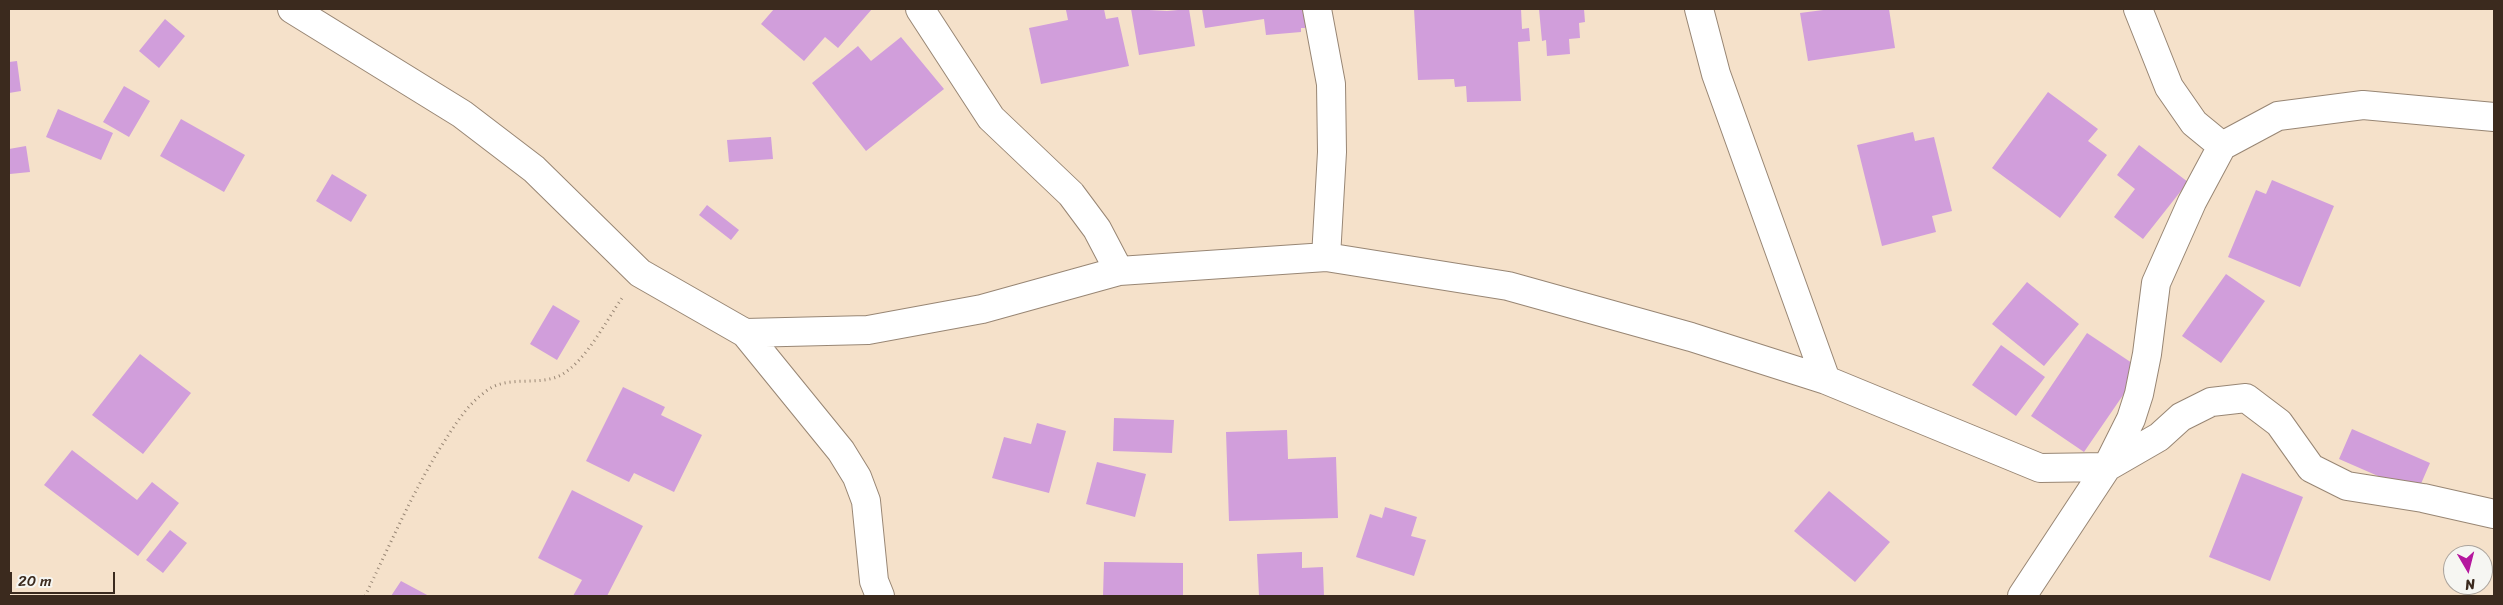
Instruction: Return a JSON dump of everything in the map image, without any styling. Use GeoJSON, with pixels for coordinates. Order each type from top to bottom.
{"type":"FeatureCollection","features":[{"type":"Feature","properties":{"kind":"street"},"geometry":{"type":"LineString","coordinates":[[292,9],[469,120],[534,169],[640,273],[745,333],[841,451],[857,477],[866,501],[873,591]]}},
{"type":"Feature","properties":{"kind":"street"},"geometry":{"type":"LineString","coordinates":[[920,9],[991,118],[1071,194],[1097,229],[1118,272]]}},
{"type":"Feature","properties":{"kind":"street"},"geometry":{"type":"LineString","coordinates":[[1317,9],[1331,84],[1332,152],[1326,257]]}},
{"type":"Feature","properties":{"kind":"street"},"geometry":{"type":"LineString","coordinates":[[1699,9],[1716,74],[1826,380]]}},
{"type":"Feature","properties":{"kind":"street"},"geometry":{"type":"LineString","coordinates":[[2138,9],[2169,88],[2194,123],[2222,146]]}},
{"type":"Feature","properties":{"kind":"street"},"geometry":{"type":"LineString","coordinates":[[2025,595],[2107,467],[2131,419],[2139,394],[2147,354],[2156,283],[2192,202],[2222,146],[2278,116],[2363,105],[2494,117]]}},
{"type":"Feature","properties":{"kind":"street"},"geometry":{"type":"LineString","coordinates":[[745,333],[868,330],[982,309],[1118,272],[1326,257],[1508,286],[1691,337],[1826,380],[2040,468],[2107,467],[2159,438],[2181,417],[2211,402],[2246,398],[2280,423],[2311,468],[2347,486],[2423,498],[2494,514]]}},
{"type":"Feature","properties":{"kind":"path"},"geometry":{"type":"LineString","coordinates":[[365,596],[419,481],[462,414],[486,390],[508,382],[542,380],[561,375],[572,366],[592,341],[640,273]]}},
{"type":"Feature","properties":{"kind":"building"},"geometry":{"type":"Polygon","coordinates":[[[774,9],[872,9],[838,48],[825,37],[804,61],[761,24],[774,9]]]}},
{"type":"Feature","properties":{"kind":"building"},"geometry":{"type":"Polygon","coordinates":[[[1104,9],[1106,19],[1118,17],[1129,66],[1041,84],[1029,28],[1068,20],[1066,10],[1104,9]]]}},
{"type":"Feature","properties":{"kind":"building"},"geometry":{"type":"Polygon","coordinates":[[[1131,9],[1167,11],[1189,9],[1195,46],[1139,55],[1131,9]]]}},
{"type":"Feature","properties":{"kind":"building"},"geometry":{"type":"Polygon","coordinates":[[[1202,9],[1306,9],[1307,24],[1305,28],[1301,28],[1301,32],[1266,35],[1264,19],[1205,28],[1202,9]]]}},
{"type":"Feature","properties":{"kind":"building"},"geometry":{"type":"Polygon","coordinates":[[[1414,9],[1521,9],[1522,29],[1529,28],[1530,41],[1518,42],[1521,101],[1467,102],[1466,86],[1455,87],[1454,79],[1418,80],[1414,9]]]}},
{"type":"Feature","properties":{"kind":"building"},"geometry":{"type":"Polygon","coordinates":[[[1539,9],[1584,9],[1585,22],[1579,23],[1580,38],[1569,39],[1570,54],[1547,56],[1546,40],[1542,41],[1539,9]]]}},
{"type":"Feature","properties":{"kind":"building"},"geometry":{"type":"Polygon","coordinates":[[[1831,9],[1889,9],[1895,48],[1808,61],[1800,13],[1831,9]]]}},
{"type":"Feature","properties":{"kind":"building"},"geometry":{"type":"Polygon","coordinates":[[[165,19],[185,36],[159,68],[139,51],[165,19]]]}},
{"type":"Feature","properties":{"kind":"building"},"geometry":{"type":"Polygon","coordinates":[[[901,37],[944,89],[866,151],[812,83],[858,46],[871,61],[901,37]]]}},
{"type":"Feature","properties":{"kind":"building"},"geometry":{"type":"Polygon","coordinates":[[[17,61],[21,91],[9,93],[9,62],[17,61]]]}},
{"type":"Feature","properties":{"kind":"building"},"geometry":{"type":"Polygon","coordinates":[[[124,86],[150,101],[129,137],[103,122],[124,86]]]}},
{"type":"Feature","properties":{"kind":"building"},"geometry":{"type":"Polygon","coordinates":[[[2048,92],[2098,129],[2088,141],[2107,155],[2060,218],[1992,168],[2048,92]]]}},
{"type":"Feature","properties":{"kind":"building"},"geometry":{"type":"Polygon","coordinates":[[[58,109],[113,133],[101,160],[46,137],[58,109]]]}},
{"type":"Feature","properties":{"kind":"building"},"geometry":{"type":"Polygon","coordinates":[[[181,119],[245,155],[224,192],[160,156],[181,119]]]}},
{"type":"Feature","properties":{"kind":"building"},"geometry":{"type":"Polygon","coordinates":[[[1913,132],[1915,141],[1934,137],[1952,211],[1932,216],[1936,232],[1882,246],[1857,145],[1913,132]]]}},
{"type":"Feature","properties":{"kind":"building"},"geometry":{"type":"Polygon","coordinates":[[[771,137],[773,159],[729,162],[727,140],[771,137]]]}},
{"type":"Feature","properties":{"kind":"building"},"geometry":{"type":"Polygon","coordinates":[[[2139,145],[2188,182],[2143,239],[2114,217],[2135,189],[2117,175],[2139,145]]]}},
{"type":"Feature","properties":{"kind":"building"},"geometry":{"type":"Polygon","coordinates":[[[26,146],[30,172],[10,174],[9,149],[26,146]]]}},
{"type":"Feature","properties":{"kind":"building"},"geometry":{"type":"Polygon","coordinates":[[[332,174],[367,195],[351,222],[316,201],[332,174]]]}},
{"type":"Feature","properties":{"kind":"building"},"geometry":{"type":"Polygon","coordinates":[[[2272,180],[2334,206],[2300,287],[2228,257],[2256,190],[2266,194],[2272,180]]]}},
{"type":"Feature","properties":{"kind":"building"},"geometry":{"type":"Polygon","coordinates":[[[707,205],[739,230],[731,240],[699,215],[707,205]]]}},
{"type":"Feature","properties":{"kind":"building"},"geometry":{"type":"Polygon","coordinates":[[[2226,274],[2265,301],[2221,363],[2182,336],[2226,274]]]}},
{"type":"Feature","properties":{"kind":"building"},"geometry":{"type":"Polygon","coordinates":[[[2027,282],[2079,324],[2044,366],[1992,324],[2027,282]]]}},
{"type":"Feature","properties":{"kind":"building"},"geometry":{"type":"Polygon","coordinates":[[[553,305],[580,321],[557,360],[530,344],[553,305]]]}},
{"type":"Feature","properties":{"kind":"building"},"geometry":{"type":"Polygon","coordinates":[[[2087,333],[2141,369],[2084,452],[2031,416],[2087,333]]]}},
{"type":"Feature","properties":{"kind":"building"},"geometry":{"type":"Polygon","coordinates":[[[2001,345],[2045,377],[2016,416],[1972,385],[2001,345]]]}},
{"type":"Feature","properties":{"kind":"building"},"geometry":{"type":"Polygon","coordinates":[[[140,354],[191,393],[143,454],[92,415],[140,354]]]}},
{"type":"Feature","properties":{"kind":"building"},"geometry":{"type":"Polygon","coordinates":[[[623,387],[665,407],[661,415],[702,435],[674,492],[634,473],[629,482],[586,461],[623,387]]]}},
{"type":"Feature","properties":{"kind":"building"},"geometry":{"type":"Polygon","coordinates":[[[1114,418],[1174,420],[1172,453],[1113,451],[1114,418]]]}},
{"type":"Feature","properties":{"kind":"building"},"geometry":{"type":"Polygon","coordinates":[[[1037,423],[1066,431],[1049,493],[992,478],[1004,437],[1031,444],[1037,423]]]}},
{"type":"Feature","properties":{"kind":"building"},"geometry":{"type":"Polygon","coordinates":[[[2352,429],[2430,463],[2417,493],[2339,459],[2352,429]]]}},
{"type":"Feature","properties":{"kind":"building"},"geometry":{"type":"Polygon","coordinates":[[[1287,430],[1288,459],[1336,457],[1338,518],[1229,521],[1226,432],[1287,430]]]}},
{"type":"Feature","properties":{"kind":"building"},"geometry":{"type":"Polygon","coordinates":[[[72,450],[137,500],[152,482],[179,503],[138,556],[44,485],[72,450]]]}},
{"type":"Feature","properties":{"kind":"building"},"geometry":{"type":"Polygon","coordinates":[[[1097,462],[1146,474],[1135,517],[1086,504],[1097,462]]]}},
{"type":"Feature","properties":{"kind":"building"},"geometry":{"type":"Polygon","coordinates":[[[2242,473],[2303,497],[2270,581],[2209,557],[2242,473]]]}},
{"type":"Feature","properties":{"kind":"building"},"geometry":{"type":"Polygon","coordinates":[[[572,490],[643,526],[607,596],[573,596],[582,580],[538,558],[572,490]]]}},
{"type":"Feature","properties":{"kind":"building"},"geometry":{"type":"Polygon","coordinates":[[[1829,491],[1890,542],[1855,582],[1794,531],[1829,491]]]}},
{"type":"Feature","properties":{"kind":"building"},"geometry":{"type":"Polygon","coordinates":[[[1385,507],[1417,517],[1411,536],[1426,540],[1414,576],[1356,557],[1370,514],[1382,518],[1385,507]]]}},
{"type":"Feature","properties":{"kind":"building"},"geometry":{"type":"Polygon","coordinates":[[[170,530],[187,543],[163,573],[146,560],[170,530]]]}},
{"type":"Feature","properties":{"kind":"building"},"geometry":{"type":"Polygon","coordinates":[[[1302,552],[1302,568],[1323,567],[1324,596],[1259,596],[1257,554],[1302,552]]]}},
{"type":"Feature","properties":{"kind":"building"},"geometry":{"type":"Polygon","coordinates":[[[1104,562],[1183,563],[1183,596],[1103,596],[1104,562]]]}},
{"type":"Feature","properties":{"kind":"building"},"geometry":{"type":"Polygon","coordinates":[[[401,581],[429,596],[391,596],[401,581]]]}}]}
